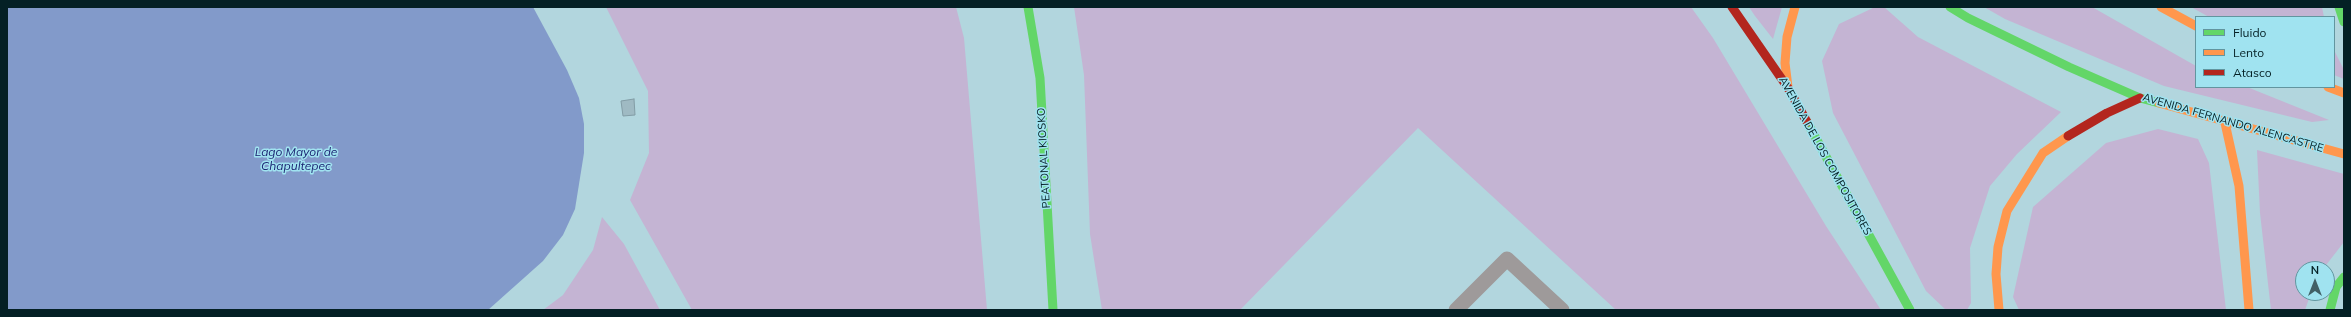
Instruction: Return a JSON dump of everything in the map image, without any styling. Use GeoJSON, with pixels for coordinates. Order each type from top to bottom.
{"type":"FeatureCollection","features":[{"type":"Feature","properties":{"kind":"street","name":"PEATONAL KIOSKO"},"geometry":{"type":"LineString","coordinates":[[1028,7],[1040,78],[1053,310]]}},
{"type":"Feature","properties":{"kind":"street","name":"AVENIDA DE LOS COMPOSITORES"},"geometry":{"type":"LineString","coordinates":[[1732,7],[1788,88],[1910,310]]}},
{"type":"Feature","properties":{"kind":"street"},"geometry":{"type":"LineString","coordinates":[[1788,88],[1785,63],[1787,37],[1795,7]]}},
{"type":"Feature","properties":{"kind":"street","name":"AVENIDA FERNANDO ALENCASTRE"},"geometry":{"type":"LineString","coordinates":[[1950,7],[1968,18],[2068,67],[2140,98],[2225,123],[2344,154]]}},
{"type":"Feature","properties":{"kind":"street"},"geometry":{"type":"LineString","coordinates":[[2161,7],[2195,25]]}},
{"type":"Feature","properties":{"kind":"street"},"geometry":{"type":"LineString","coordinates":[[2339,7],[2344,22]]}},
{"type":"Feature","properties":{"kind":"street"},"geometry":{"type":"LineString","coordinates":[[2331,88],[2344,93]]}},
{"type":"Feature","properties":{"kind":"street"},"geometry":{"type":"LineString","coordinates":[[1999,310],[1996,274],[1998,247],[2007,211],[2043,153],[2064,138],[2101,116],[2140,98]]}},
{"type":"Feature","properties":{"kind":"street"},"geometry":{"type":"LineString","coordinates":[[2225,123],[2239,186],[2249,310]]}},
{"type":"Feature","properties":{"kind":"street"},"geometry":{"type":"LineString","coordinates":[[2330,310],[2336,287],[2344,277]]}},
{"type":"Feature","properties":{"kind":"lane"},"geometry":{"type":"LineString","coordinates":[[1456,310],[1507,259],[1562,310]]}},
{"type":"Feature","properties":{"kind":"shaded area"},"geometry":{"type":"Polygon","coordinates":[[[606,7],[956,7],[964,38],[987,310],[692,310],[630,200],[649,153],[648,91],[606,7]]]}},
{"type":"Feature","properties":{"kind":"shaded area"},"geometry":{"type":"Polygon","coordinates":[[[1074,7],[1691,7],[1713,38],[1826,226],[1881,310],[1616,310],[1418,128],[1240,310],[1102,310],[1090,234],[1084,75],[1074,7]]]}},
{"type":"Feature","properties":{"kind":"shaded area"},"geometry":{"type":"Polygon","coordinates":[[[1749,7],[1782,7],[1773,39],[1755,16],[1749,7]]]}},
{"type":"Feature","properties":{"kind":"shaded area"},"geometry":{"type":"Polygon","coordinates":[[[1875,7],[1884,7],[1918,37],[2061,112],[2017,154],[1990,186],[1970,248],[1971,303],[1967,310],[1946,310],[1926,291],[1833,113],[1822,61],[1839,24],[1875,7]]]}},
{"type":"Feature","properties":{"kind":"shaded area"},"geometry":{"type":"Polygon","coordinates":[[[1984,7],[2092,7],[2195,65],[2195,88],[2249,88],[2329,120],[2312,122],[2164,86],[2005,19],[1984,7]]]}},
{"type":"Feature","properties":{"kind":"shaded area"},"geometry":{"type":"Polygon","coordinates":[[[2191,7],[2322,7],[2324,16],[2207,16],[2191,7]]]}},
{"type":"Feature","properties":{"kind":"shaded area"},"geometry":{"type":"Polygon","coordinates":[[[2335,52],[2344,70],[2344,79],[2335,75],[2335,52]]]}},
{"type":"Feature","properties":{"kind":"shaded area"},"geometry":{"type":"Polygon","coordinates":[[[2158,129],[2198,139],[2209,163],[2226,310],[2019,310],[2013,297],[2033,207],[2106,143],[2158,129]]]}},
{"type":"Feature","properties":{"kind":"shaded area"},"geometry":{"type":"Polygon","coordinates":[[[2257,150],[2344,174],[2344,242],[2329,261],[2295,261],[2295,301],[2308,301],[2305,310],[2271,310],[2260,213],[2257,150]]]}},
{"type":"Feature","properties":{"kind":"shaded area"},"geometry":{"type":"Polygon","coordinates":[[[602,217],[624,244],[660,310],[543,310],[563,295],[593,250],[602,217]]]}},
{"type":"Feature","properties":{"kind":"water","name":"Lago Mayor de Chapultepec"},"geometry":{"type":"Polygon","coordinates":[[[7,7],[533,7],[567,70],[579,98],[584,124],[584,153],[575,209],[563,235],[543,261],[488,310],[7,310],[7,7]]]}},
{"type":"Feature","properties":{"kind":"building"},"geometry":{"type":"Polygon","coordinates":[[[634,99],[635,115],[623,116],[621,101],[634,99]]]}},
{"type":"Feature","properties":{"kind":"traffic: fast"},"geometry":{"type":"LineString","coordinates":[[1028,7],[1040,78],[1053,310]]}},
{"type":"Feature","properties":{"kind":"traffic: fast"},"geometry":{"type":"LineString","coordinates":[[1950,7],[1968,18],[2069,67],[2140,98],[2159,103]]}},
{"type":"Feature","properties":{"kind":"traffic: fast"},"geometry":{"type":"LineString","coordinates":[[2339,7],[2344,22]]}},
{"type":"Feature","properties":{"kind":"traffic: fast"},"geometry":{"type":"LineString","coordinates":[[1807,122],[1910,310]]}},
{"type":"Feature","properties":{"kind":"traffic: fast"},"geometry":{"type":"LineString","coordinates":[[2330,310],[2336,287],[2344,277]]}},
{"type":"Feature","properties":{"kind":"traffic: slow"},"geometry":{"type":"LineString","coordinates":[[1788,87],[1785,63],[1787,37],[1795,7]]}},
{"type":"Feature","properties":{"kind":"traffic: slow"},"geometry":{"type":"LineString","coordinates":[[2161,7],[2195,25]]}},
{"type":"Feature","properties":{"kind":"traffic: slow"},"geometry":{"type":"LineString","coordinates":[[2331,88],[2344,93]]}},
{"type":"Feature","properties":{"kind":"traffic: slow"},"geometry":{"type":"LineString","coordinates":[[2159,103],[2344,154]]}},
{"type":"Feature","properties":{"kind":"traffic: slow"},"geometry":{"type":"LineString","coordinates":[[2225,123],[2239,186],[2249,310]]}},
{"type":"Feature","properties":{"kind":"traffic: slow"},"geometry":{"type":"LineString","coordinates":[[1999,310],[1996,274],[1998,247],[2007,211],[2043,153],[2068,136]]}},
{"type":"Feature","properties":{"kind":"traffic: jam"},"geometry":{"type":"LineString","coordinates":[[1732,7],[1788,88],[1807,122]]}},
{"type":"Feature","properties":{"kind":"traffic: jam"},"geometry":{"type":"LineString","coordinates":[[2068,136],[2107,113],[2140,98]]}}]}
